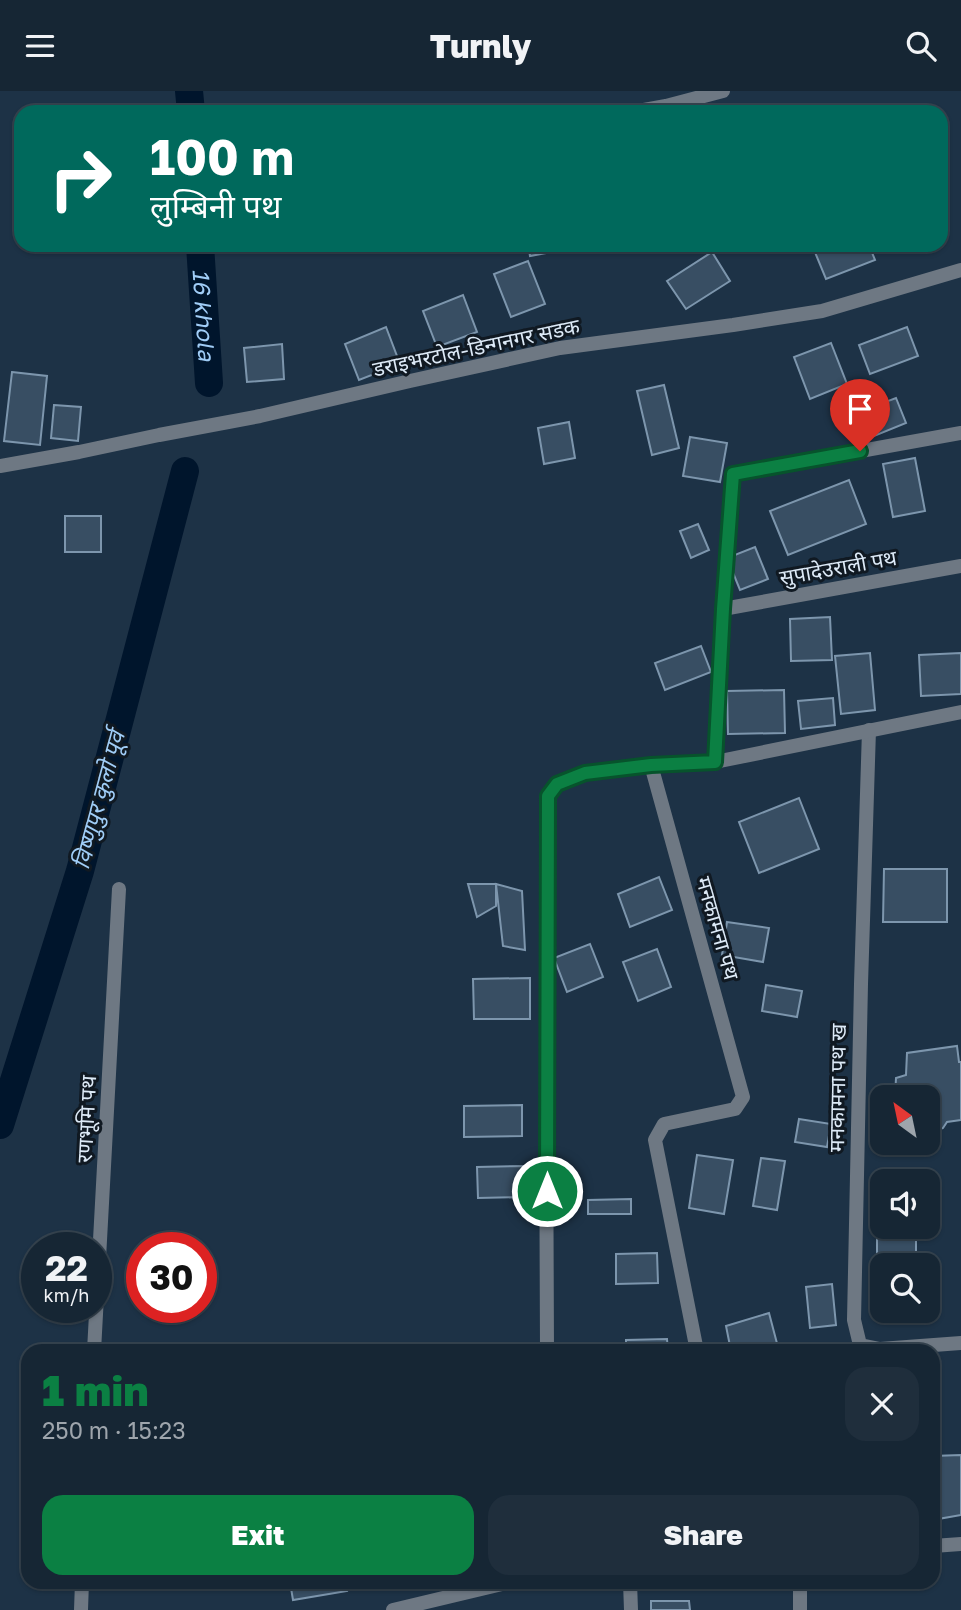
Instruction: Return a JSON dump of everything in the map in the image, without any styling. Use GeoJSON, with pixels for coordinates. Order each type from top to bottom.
{"type":"FeatureCollection","features":[{"type":"Feature","properties":{"kind":"street"},"geometry":{"type":"LineString","coordinates":[[670,105],[723,91]]}},
{"type":"Feature","properties":{"kind":"street","name":"डराइभरटोल-डिन्गनगर सडक"},"geometry":{"type":"LineString","coordinates":[[0,466],[260,417],[560,348],[822,311],[961,270]]}},
{"type":"Feature","properties":{"kind":"street"},"geometry":{"type":"LineString","coordinates":[[715,762],[733,474],[961,433]]}},
{"type":"Feature","properties":{"kind":"street","name":"सुपादेउराली पथ"},"geometry":{"type":"LineString","coordinates":[[723,609],[961,566]]}},
{"type":"Feature","properties":{"kind":"street"},"geometry":{"type":"LineString","coordinates":[[547,1344],[548,796],[557,784],[585,773],[651,765],[715,762],[961,712]]}},
{"type":"Feature","properties":{"kind":"street","name":"मनकामना पथ ख"},"geometry":{"type":"LineString","coordinates":[[860,1344],[854,1320],[869,730]]}},
{"type":"Feature","properties":{"kind":"street","name":"मनकामना पथ"},"geometry":{"type":"LineString","coordinates":[[651,765],[743,1097],[735,1109],[664,1124],[655,1140],[696,1344]]}},
{"type":"Feature","properties":{"kind":"street","name":"रणभूमि पथ"},"geometry":{"type":"LineString","coordinates":[[94,1344],[119,889]]}},
{"type":"Feature","properties":{"kind":"street","name":"मनकामना पथ ख"},"geometry":{"type":"LineString","coordinates":[[940,1345],[961,1343]]}},
{"type":"Feature","properties":{"kind":"street"},"geometry":{"type":"LineString","coordinates":[[940,1546],[961,1544]]}},
{"type":"Feature","properties":{"kind":"street"},"geometry":{"type":"LineString","coordinates":[[81,1610],[82,1589]]}},
{"type":"Feature","properties":{"kind":"street"},"geometry":{"type":"LineString","coordinates":[[393,1610],[481,1589]]}},
{"type":"Feature","properties":{"kind":"street"},"geometry":{"type":"LineString","coordinates":[[630,1589],[631,1610]]}},
{"type":"Feature","properties":{"kind":"street"},"geometry":{"type":"LineString","coordinates":[[800,1589],[800,1610]]}},
{"type":"Feature","properties":{"kind":"building"},"geometry":{"type":"Polygon","coordinates":[[[529,252],[552,252],[530,256],[529,252]]]}},
{"type":"Feature","properties":{"kind":"building"},"geometry":{"type":"Polygon","coordinates":[[[712,252],[730,281],[686,309],[667,281],[712,252]]]}},
{"type":"Feature","properties":{"kind":"building"},"geometry":{"type":"Polygon","coordinates":[[[815,252],[872,252],[875,260],[826,279],[815,252]]]}},
{"type":"Feature","properties":{"kind":"building"},"geometry":{"type":"Polygon","coordinates":[[[528,261],[545,304],[511,317],[494,274],[528,261]]]}},
{"type":"Feature","properties":{"kind":"building"},"geometry":{"type":"Polygon","coordinates":[[[463,295],[477,332],[437,347],[423,311],[463,295]]]}},
{"type":"Feature","properties":{"kind":"building"},"geometry":{"type":"Polygon","coordinates":[[[386,327],[400,364],[359,380],[345,344],[386,327]]]}},
{"type":"Feature","properties":{"kind":"building"},"geometry":{"type":"Polygon","coordinates":[[[907,327],[918,356],[870,374],[859,345],[907,327]]]}},
{"type":"Feature","properties":{"kind":"building"},"geometry":{"type":"Polygon","coordinates":[[[831,343],[847,384],[810,399],[794,357],[831,343]]]}},
{"type":"Feature","properties":{"kind":"building"},"geometry":{"type":"Polygon","coordinates":[[[282,344],[284,379],[247,382],[244,348],[282,344]]]}},
{"type":"Feature","properties":{"kind":"building"},"geometry":{"type":"Polygon","coordinates":[[[12,372],[47,376],[40,445],[4,441],[12,372]]]}},
{"type":"Feature","properties":{"kind":"building"},"geometry":{"type":"Polygon","coordinates":[[[664,385],[679,448],[652,455],[637,391],[664,385]]]}},
{"type":"Feature","properties":{"kind":"building"},"geometry":{"type":"Polygon","coordinates":[[[896,398],[906,423],[874,436],[864,410],[896,398]]]}},
{"type":"Feature","properties":{"kind":"building"},"geometry":{"type":"Polygon","coordinates":[[[54,405],[81,407],[78,441],[51,438],[54,405]]]}},
{"type":"Feature","properties":{"kind":"building"},"geometry":{"type":"Polygon","coordinates":[[[569,422],[575,458],[544,464],[538,428],[569,422]]]}},
{"type":"Feature","properties":{"kind":"building"},"geometry":{"type":"Polygon","coordinates":[[[690,437],[727,443],[720,482],[683,476],[690,437]]]}},
{"type":"Feature","properties":{"kind":"building"},"geometry":{"type":"Polygon","coordinates":[[[915,458],[925,511],[893,517],[883,464],[915,458]]]}},
{"type":"Feature","properties":{"kind":"building"},"geometry":{"type":"Polygon","coordinates":[[[849,480],[866,524],[788,555],[770,511],[849,480]]]}},
{"type":"Feature","properties":{"kind":"building"},"geometry":{"type":"Polygon","coordinates":[[[65,516],[101,516],[101,552],[65,552],[65,516]]]}},
{"type":"Feature","properties":{"kind":"building"},"geometry":{"type":"Polygon","coordinates":[[[698,524],[709,550],[691,558],[680,531],[698,524]]]}},
{"type":"Feature","properties":{"kind":"building"},"geometry":{"type":"Polygon","coordinates":[[[755,547],[768,579],[740,590],[727,558],[755,547]]]}},
{"type":"Feature","properties":{"kind":"building"},"geometry":{"type":"Polygon","coordinates":[[[830,617],[832,660],[791,661],[790,619],[830,617]]]}},
{"type":"Feature","properties":{"kind":"building"},"geometry":{"type":"Polygon","coordinates":[[[701,646],[711,672],[665,690],[655,663],[701,646]]]}},
{"type":"Feature","properties":{"kind":"building"},"geometry":{"type":"Polygon","coordinates":[[[870,653],[875,710],[841,714],[835,656],[870,653]]]}},
{"type":"Feature","properties":{"kind":"building"},"geometry":{"type":"Polygon","coordinates":[[[961,653],[961,694],[921,696],[919,655],[961,653]]]}},
{"type":"Feature","properties":{"kind":"building"},"geometry":{"type":"Polygon","coordinates":[[[784,690],[785,733],[728,734],[727,691],[784,690]]]}},
{"type":"Feature","properties":{"kind":"building"},"geometry":{"type":"Polygon","coordinates":[[[833,698],[835,725],[801,729],[798,701],[833,698]]]}},
{"type":"Feature","properties":{"kind":"building"},"geometry":{"type":"Polygon","coordinates":[[[799,798],[819,849],[759,873],[739,822],[799,798]]]}},
{"type":"Feature","properties":{"kind":"building"},"geometry":{"type":"Polygon","coordinates":[[[884,869],[947,869],[947,922],[883,922],[884,869]]]}},
{"type":"Feature","properties":{"kind":"building"},"geometry":{"type":"Polygon","coordinates":[[[659,877],[672,910],[630,927],[618,894],[659,877]]]}},
{"type":"Feature","properties":{"kind":"building"},"geometry":{"type":"Polygon","coordinates":[[[468,884],[496,884],[496,906],[477,917],[468,884]]]}},
{"type":"Feature","properties":{"kind":"building"},"geometry":{"type":"Polygon","coordinates":[[[496,884],[522,891],[525,950],[503,946],[496,884]]]}},
{"type":"Feature","properties":{"kind":"building"},"geometry":{"type":"Polygon","coordinates":[[[727,922],[769,928],[763,962],[722,955],[727,922]]]}},
{"type":"Feature","properties":{"kind":"building"},"geometry":{"type":"Polygon","coordinates":[[[590,944],[603,977],[567,992],[554,958],[590,944]]]}},
{"type":"Feature","properties":{"kind":"building"},"geometry":{"type":"Polygon","coordinates":[[[657,949],[671,987],[638,1001],[623,962],[657,949]]]}},
{"type":"Feature","properties":{"kind":"building"},"geometry":{"type":"Polygon","coordinates":[[[530,978],[530,1019],[474,1019],[473,979],[530,978]]]}},
{"type":"Feature","properties":{"kind":"building"},"geometry":{"type":"Polygon","coordinates":[[[766,985],[802,991],[797,1017],[762,1011],[766,985]]]}},
{"type":"Feature","properties":{"kind":"building"},"geometry":{"type":"Polygon","coordinates":[[[957,1046],[961,1062],[961,1120],[947,1122],[940,1129],[940,1085],[896,1085],[896,1078],[906,1075],[907,1053],[957,1046]]]}},
{"type":"Feature","properties":{"kind":"building"},"geometry":{"type":"Polygon","coordinates":[[[522,1105],[522,1136],[464,1137],[464,1106],[522,1105]]]}},
{"type":"Feature","properties":{"kind":"building"},"geometry":{"type":"Polygon","coordinates":[[[799,1119],[831,1124],[827,1147],[795,1142],[799,1119]]]}},
{"type":"Feature","properties":{"kind":"building"},"geometry":{"type":"Polygon","coordinates":[[[697,1155],[733,1160],[724,1214],[689,1208],[697,1155]]]}},
{"type":"Feature","properties":{"kind":"building"},"geometry":{"type":"Polygon","coordinates":[[[761,1158],[785,1161],[777,1210],[753,1206],[761,1158]]]}},
{"type":"Feature","properties":{"kind":"building"},"geometry":{"type":"Polygon","coordinates":[[[525,1166],[526,1197],[478,1198],[477,1167],[525,1166]]]}},
{"type":"Feature","properties":{"kind":"building"},"geometry":{"type":"Polygon","coordinates":[[[631,1199],[631,1214],[588,1214],[588,1200],[631,1199]]]}},
{"type":"Feature","properties":{"kind":"building"},"geometry":{"type":"Polygon","coordinates":[[[877,1239],[916,1239],[916,1253],[877,1253],[877,1239]]]}},
{"type":"Feature","properties":{"kind":"building"},"geometry":{"type":"Polygon","coordinates":[[[657,1253],[658,1283],[616,1284],[616,1254],[657,1253]]]}},
{"type":"Feature","properties":{"kind":"building"},"geometry":{"type":"Polygon","coordinates":[[[832,1284],[836,1325],[810,1328],[806,1287],[832,1284]]]}},
{"type":"Feature","properties":{"kind":"building"},"geometry":{"type":"Polygon","coordinates":[[[769,1313],[777,1344],[730,1344],[726,1326],[769,1313]]]}},
{"type":"Feature","properties":{"kind":"building"},"geometry":{"type":"Polygon","coordinates":[[[667,1339],[667,1344],[626,1344],[626,1340],[667,1339]]]}},
{"type":"Feature","properties":{"kind":"building"},"geometry":{"type":"Polygon","coordinates":[[[961,1455],[961,1515],[940,1519],[940,1456],[961,1455]]]}},
{"type":"Feature","properties":{"kind":"building"},"geometry":{"type":"Polygon","coordinates":[[[291,1589],[347,1591],[293,1600],[291,1589]]]}},
{"type":"Feature","properties":{"kind":"building"},"geometry":{"type":"Polygon","coordinates":[[[651,1601],[689,1601],[690,1610],[651,1610],[651,1601]]]}},
{"type":"Feature","properties":{"kind":"waterway","name":"16 khola"},"geometry":{"type":"LineString","coordinates":[[189,91],[190,105]]}},
{"type":"Feature","properties":{"kind":"waterway","name":"16 khola"},"geometry":{"type":"LineString","coordinates":[[200,252],[209,383]]}},
{"type":"Feature","properties":{"kind":"waterway","name":"विष्णुपुर कुलो पूर्व"},"geometry":{"type":"LineString","coordinates":[[0,1125],[80,871],[185,471]]}},
{"type":"Feature","properties":{"kind":"route"},"geometry":{"type":"LineString","coordinates":[[547,1191],[548,796],[557,784],[585,773],[651,765],[715,762],[733,474],[860,451]]}}]}
